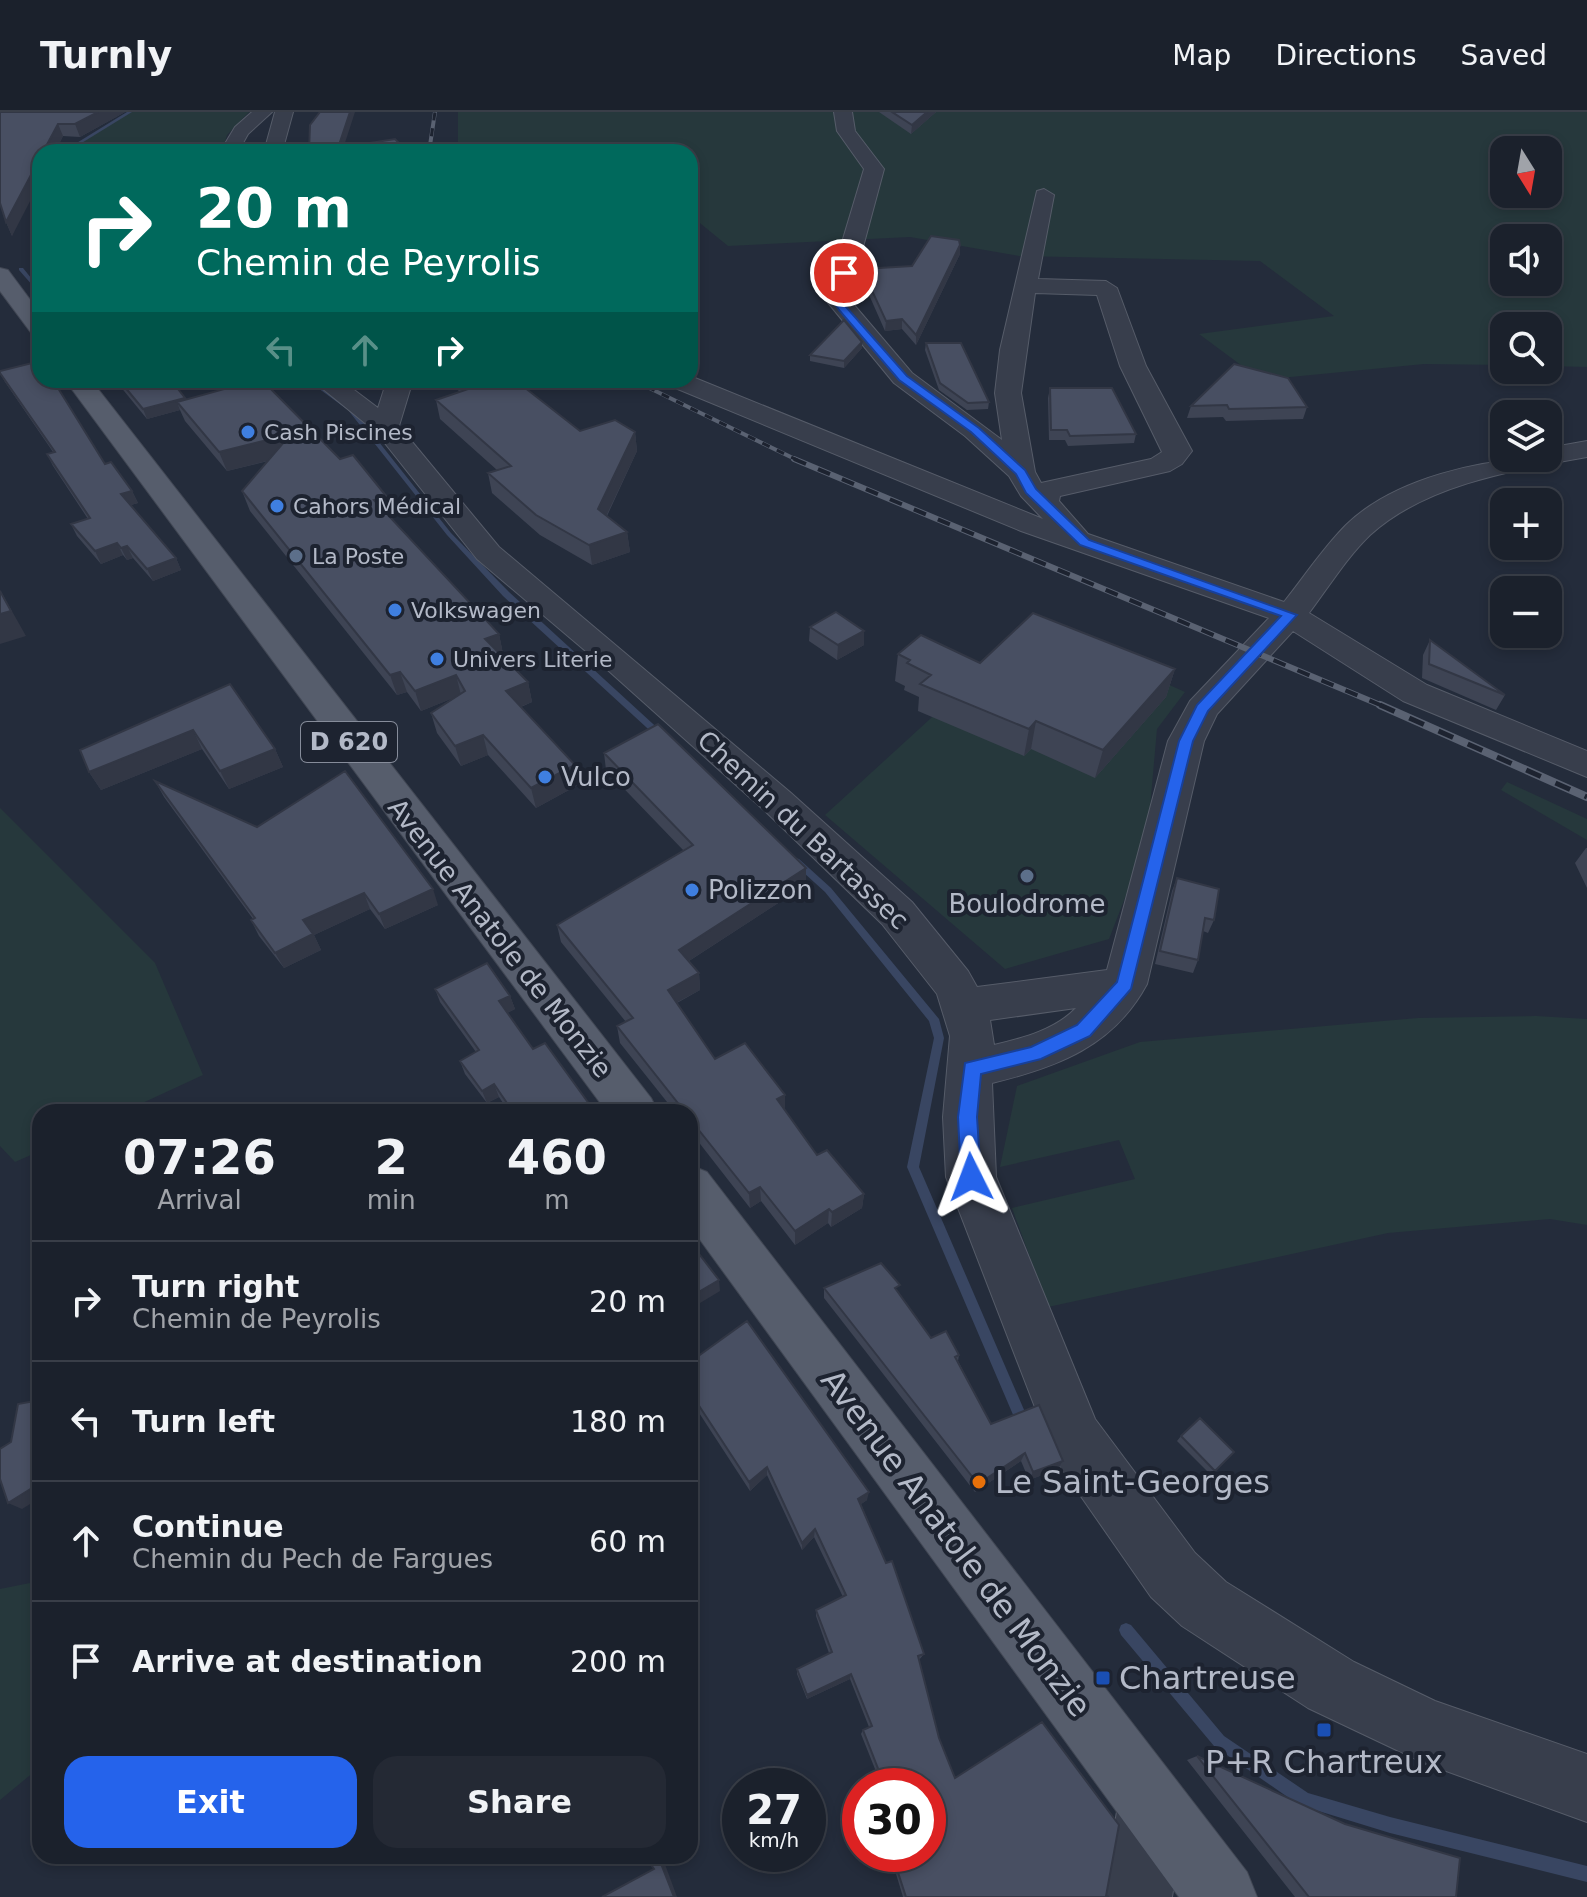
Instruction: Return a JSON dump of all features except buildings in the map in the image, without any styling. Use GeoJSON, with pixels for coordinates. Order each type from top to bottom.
{"type":"FeatureCollection","features":[{"type":"Feature","properties":{"kind":"main road"},"geometry":{"type":"LineString","coordinates":[[0,275],[32,318]]}},
{"type":"Feature","properties":{"kind":"main road","name":"Avenue Anatole de Monzie"},"geometry":{"type":"LineString","coordinates":[[84,388],[628,1104]]}},
{"type":"Feature","properties":{"kind":"main road","name":"Avenue Anatole de Monzie"},"geometry":{"type":"LineString","coordinates":[[698,1198],[1222,1897]]}},
{"type":"Feature","properties":{"kind":"street"},"geometry":{"type":"LineString","coordinates":[[234,144],[241,131],[263,112]]}},
{"type":"Feature","properties":{"kind":"street"},"geometry":{"type":"LineString","coordinates":[[275,144],[284,112]]}},
{"type":"Feature","properties":{"kind":"street"},"geometry":{"type":"LineString","coordinates":[[843,112],[846,131],[874,169],[837,299],[903,378],[975,430],[1021,472],[1044,505],[1084,543]]}},
{"type":"Feature","properties":{"kind":"street"},"geometry":{"type":"LineString","coordinates":[[1021,472],[1008,393],[1012,350],[1044,195]]}},
{"type":"Feature","properties":{"kind":"street"},"geometry":{"type":"LineString","coordinates":[[1027,286],[1098,287],[1108,291],[1133,366],[1178,451],[1160,465],[1046,490],[1044,505]]}},
{"type":"Feature","properties":{"kind":"street","name":"Chemin du Bartassec"},"geometry":{"type":"LineString","coordinates":[[335,388],[385,426],[418,471],[488,553],[636,677],[897,913],[953,983],[965,1006],[972,1036],[967,1117],[971,1177],[1075,1439],[1173,1575],[1204,1604],[1331,1685],[1424,1730],[1587,1788]]}},
{"type":"Feature","properties":{"kind":"street"},"geometry":{"type":"LineString","coordinates":[[385,426],[397,388]]}},
{"type":"Feature","properties":{"kind":"street"},"geometry":{"type":"LineString","coordinates":[[697,388],[1032,525],[1290,615],[1415,693],[1587,765]]}},
{"type":"Feature","properties":{"kind":"street"},"geometry":{"type":"LineString","coordinates":[[1562,453],[1587,449]]}},
{"type":"Feature","properties":{"kind":"street"},"geometry":{"type":"LineString","coordinates":[[972,1069],[1035,1054],[1083,1030],[1125,984],[1186,741],[1202,709],[1290,615],[1356,532],[1378,514],[1426,488],[1490,470]]}},
{"type":"Feature","properties":{"kind":"street"},"geometry":{"type":"LineString","coordinates":[[965,1006],[1125,984]]}},
{"type":"Feature","properties":{"kind":"street"},"geometry":{"type":"LineString","coordinates":[[1137,1897],[1152,1806]]}},
{"type":"Feature","properties":{"kind":"shaded area"},"geometry":{"type":"Polygon","coordinates":[[[130,112],[249,112],[227,135],[224,144],[77,144],[130,112]]]}},
{"type":"Feature","properties":{"kind":"shaded area"},"geometry":{"type":"Polygon","coordinates":[[[458,112],[1587,112],[1587,367],[1562,366],[1562,312],[1490,312],[1490,365],[1424,364],[1261,380],[1199,334],[1334,316],[1260,261],[1019,256],[910,237],[728,246],[698,222],[698,144],[458,144],[458,112]]]}},
{"type":"Feature","properties":{"kind":"shaded area"},"geometry":{"type":"Polygon","coordinates":[[[1034,624],[1185,692],[1157,729],[1147,841],[1109,939],[1005,969],[825,815],[1034,624]]]}},
{"type":"Feature","properties":{"kind":"shaded area"},"geometry":{"type":"Polygon","coordinates":[[[1507,782],[1587,819],[1587,840],[1501,790],[1507,782]]]}},
{"type":"Feature","properties":{"kind":"shaded area"},"geometry":{"type":"Polygon","coordinates":[[[0,808],[155,963],[203,1075],[140,1104],[32,1104],[32,1155],[15,1162],[0,1146],[0,808]]]}},
{"type":"Feature","properties":{"kind":"shaded area"},"geometry":{"type":"Polygon","coordinates":[[[1536,1016],[1587,1019],[1587,1225],[1550,1219],[1388,1233],[1048,1307],[1012,1208],[1135,1179],[1119,1140],[1000,1167],[1017,1086],[1140,1042],[1418,1018],[1536,1016]]]}},
{"type":"Feature","properties":{"kind":"shaded area"},"geometry":{"type":"Polygon","coordinates":[[[30,1583],[32,1774],[0,1800],[0,1589],[30,1583]]]}},
{"type":"Feature","properties":{"kind":"waterway"},"geometry":{"type":"LineString","coordinates":[[77,144],[130,112]]}},
{"type":"Feature","properties":{"kind":"waterway"},"geometry":{"type":"LineString","coordinates":[[21,269],[32,282]]}},
{"type":"Feature","properties":{"kind":"waterway"},"geometry":{"type":"LineString","coordinates":[[321,388],[350,409],[449,534],[506,594],[661,736]]}},
{"type":"Feature","properties":{"kind":"waterway"},"geometry":{"type":"LineString","coordinates":[[796,861],[828,890],[934,1019],[939,1038],[913,1167],[1022,1419]]}},
{"type":"Feature","properties":{"kind":"waterway"},"geometry":{"type":"LineString","coordinates":[[1126,1630],[1219,1741],[1304,1800],[1390,1825],[1587,1874]]}},
{"type":"Feature","properties":{"kind":"railway"},"geometry":{"type":"LineString","coordinates":[[430,144],[435,112]]}},
{"type":"Feature","properties":{"kind":"railway"},"geometry":{"type":"LineString","coordinates":[[649,388],[799,461]]}},
{"type":"Feature","properties":{"kind":"railway"},"geometry":{"type":"LineString","coordinates":[[794,459],[1385,707]]}},
{"type":"Feature","properties":{"kind":"railway"},"geometry":{"type":"LineString","coordinates":[[1380,705],[1587,797]]}},
{"type":"Feature","properties":{"kind":"place","name":"Cash Piscines"},"geometry":{"type":"Point","coordinates":[248,432]}},
{"type":"Feature","properties":{"kind":"place","name":"Cahors Médical"},"geometry":{"type":"Point","coordinates":[277,506]}},
{"type":"Feature","properties":{"kind":"place","name":"La Poste"},"geometry":{"type":"Point","coordinates":[296,556]}},
{"type":"Feature","properties":{"kind":"place","name":"Volkswagen"},"geometry":{"type":"Point","coordinates":[395,610]}},
{"type":"Feature","properties":{"kind":"place","name":"Univers Literie"},"geometry":{"type":"Point","coordinates":[437,659]}},
{"type":"Feature","properties":{"kind":"place","name":"Vulco"},"geometry":{"type":"Point","coordinates":[545,777]}},
{"type":"Feature","properties":{"kind":"place","name":"Boulodrome"},"geometry":{"type":"Point","coordinates":[1027,876]}},
{"type":"Feature","properties":{"kind":"place","name":"Polizzon"},"geometry":{"type":"Point","coordinates":[692,890]}},
{"type":"Feature","properties":{"kind":"place","name":"Le Saint-Georges"},"geometry":{"type":"Point","coordinates":[979,1482]}},
{"type":"Feature","properties":{"kind":"place","name":"Chartreuse"},"geometry":{"type":"Point","coordinates":[1103,1678]}},
{"type":"Feature","properties":{"kind":"place","name":"P+R Chartreux"},"geometry":{"type":"Point","coordinates":[1324,1730]}},
{"type":"Feature","properties":{"kind":"route"},"geometry":{"type":"LineString","coordinates":[[844,273],[837,299],[842,308],[903,378],[975,430],[1021,472],[1044,505],[1084,543],[1290,615],[1202,709],[1186,741],[1125,984],[1083,1030],[1035,1054],[972,1069],[967,1117],[971,1177]]}}]}
